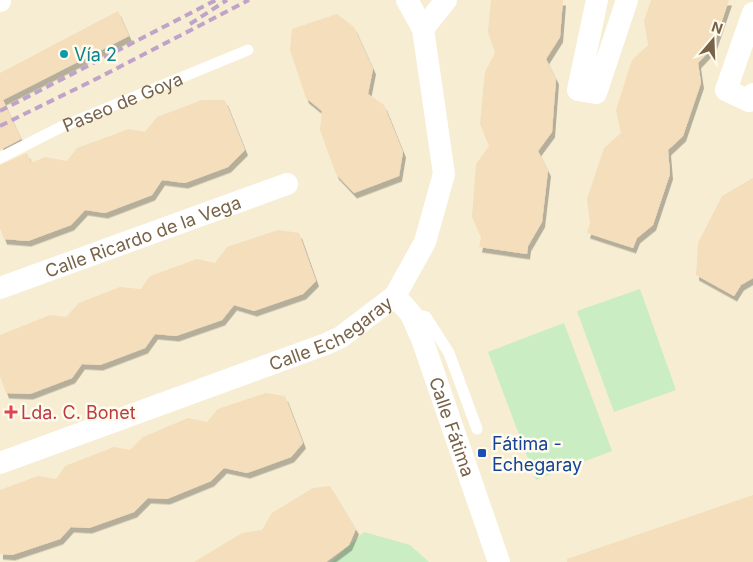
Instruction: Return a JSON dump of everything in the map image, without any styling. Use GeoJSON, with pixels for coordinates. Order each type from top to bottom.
{"type":"FeatureCollection","features":[{"type":"Feature","properties":{"kind":"street","name":"Calle Echegaray"},"geometry":{"type":"LineString","coordinates":[[0,463],[326,344],[341,337],[395,296],[425,242],[444,174],[423,29],[407,0]]}},
{"type":"Feature","properties":{"kind":"street"},"geometry":{"type":"LineString","coordinates":[[423,29],[446,0]]}},
{"type":"Feature","properties":{"kind":"street"},"geometry":{"type":"LineString","coordinates":[[597,0],[578,90],[596,93],[627,0]]}},
{"type":"Feature","properties":{"kind":"street"},"geometry":{"type":"LineString","coordinates":[[753,13],[726,90],[749,101],[753,94]]}},
{"type":"Feature","properties":{"kind":"street","name":"Calle Ricardo de la Vega"},"geometry":{"type":"LineString","coordinates":[[0,288],[288,184]]}},
{"type":"Feature","properties":{"kind":"street","name":"Calle Fátima"},"geometry":{"type":"LineString","coordinates":[[395,296],[411,314],[422,339],[499,562]]}},
{"type":"Feature","properties":{"kind":"lane","name":"Paseo de Goya"},"geometry":{"type":"LineString","coordinates":[[0,158],[61,127],[248,50]]}},
{"type":"Feature","properties":{"kind":"lane"},"geometry":{"type":"LineString","coordinates":[[411,314],[426,318],[449,353],[477,430]]}},
{"type":"Feature","properties":{"kind":"shaded area"},"geometry":{"type":"Polygon","coordinates":[[[0,0],[753,0],[753,562],[0,562],[0,0]]]}},
{"type":"Feature","properties":{"kind":"green space"},"geometry":{"type":"Polygon","coordinates":[[[640,289],[676,390],[614,412],[577,311],[640,289]]]}},
{"type":"Feature","properties":{"kind":"green space"},"geometry":{"type":"Polygon","coordinates":[[[564,323],[612,451],[536,480],[488,352],[564,323]]]}},
{"type":"Feature","properties":{"kind":"green space"},"geometry":{"type":"Polygon","coordinates":[[[364,532],[410,545],[429,562],[331,562],[364,532]]]}},
{"type":"Feature","properties":{"kind":"building"},"geometry":{"type":"Polygon","coordinates":[[[491,0],[563,0],[560,37],[546,59],[556,79],[552,132],[538,151],[548,171],[542,222],[528,246],[527,254],[479,247],[481,237],[472,217],[476,164],[489,146],[480,124],[485,72],[495,53],[488,32],[491,0]]]}},
{"type":"Feature","properties":{"kind":"building"},"geometry":{"type":"Polygon","coordinates":[[[651,0],[729,0],[713,47],[698,63],[701,83],[683,136],[668,150],[670,174],[653,225],[637,238],[633,248],[587,233],[590,223],[587,199],[604,148],[621,133],[616,110],[632,60],[648,45],[644,21],[651,0]]]}},
{"type":"Feature","properties":{"kind":"building","name":"Vía 2"},"geometry":{"type":"Polygon","coordinates":[[[118,11],[129,36],[3,100],[21,139],[0,150],[0,73],[118,11]]]}},
{"type":"Feature","properties":{"kind":"building"},"geometry":{"type":"Polygon","coordinates":[[[337,14],[354,27],[373,69],[368,94],[384,105],[403,152],[399,176],[354,193],[336,174],[320,130],[322,111],[306,98],[290,50],[292,29],[337,14]]]}},
{"type":"Feature","properties":{"kind":"building"},"geometry":{"type":"Polygon","coordinates":[[[202,100],[225,100],[245,150],[228,167],[185,183],[162,180],[152,195],[105,213],[85,210],[71,225],[28,241],[4,239],[0,228],[0,165],[27,153],[31,163],[45,157],[67,161],[77,148],[129,129],[145,132],[157,117],[202,100]]]}},
{"type":"Feature","properties":{"kind":"building"},"geometry":{"type":"Polygon","coordinates":[[[753,178],[753,278],[741,285],[734,296],[696,275],[698,243],[722,196],[753,178]]]}},
{"type":"Feature","properties":{"kind":"building"},"geometry":{"type":"Polygon","coordinates":[[[278,230],[299,233],[316,281],[303,294],[254,311],[234,305],[222,320],[176,336],[155,334],[145,348],[100,365],[82,364],[72,378],[30,394],[6,393],[0,376],[0,335],[50,315],[66,317],[79,303],[120,287],[141,289],[150,276],[197,259],[215,263],[227,247],[278,230]]]}},
{"type":"Feature","properties":{"kind":"building"},"geometry":{"type":"Polygon","coordinates":[[[266,393],[285,396],[303,443],[291,457],[247,473],[224,468],[211,481],[167,499],[148,498],[134,512],[89,528],[71,527],[60,539],[12,555],[0,554],[0,490],[38,476],[56,479],[65,466],[114,447],[130,450],[143,437],[188,418],[207,422],[218,409],[266,393]]]}},
{"type":"Feature","properties":{"kind":"building"},"geometry":{"type":"Polygon","coordinates":[[[330,486],[356,529],[349,545],[326,562],[194,562],[242,533],[262,530],[272,513],[313,488],[330,486]]]}},
{"type":"Feature","properties":{"kind":"building"},"geometry":{"type":"Polygon","coordinates":[[[753,495],[753,562],[567,562],[567,559],[753,495]]]}},
{"type":"Feature","properties":{"kind":"railway"},"geometry":{"type":"LineString","coordinates":[[0,111],[216,0]]}},
{"type":"Feature","properties":{"kind":"railway"},"geometry":{"type":"LineString","coordinates":[[190,24],[227,0]]}},
{"type":"Feature","properties":{"kind":"railway"},"geometry":{"type":"LineString","coordinates":[[0,126],[249,0]]}},
{"type":"Feature","properties":{"kind":"place","name":"Vía 2"},"geometry":{"type":"Point","coordinates":[64,54]}},
{"type":"Feature","properties":{"kind":"place","name":"Lda. C. Bonet"},"geometry":{"type":"Point","coordinates":[11,412]}},
{"type":"Feature","properties":{"kind":"place","name":"Fátima - Echegaray"},"geometry":{"type":"Point","coordinates":[482,453]}}]}
